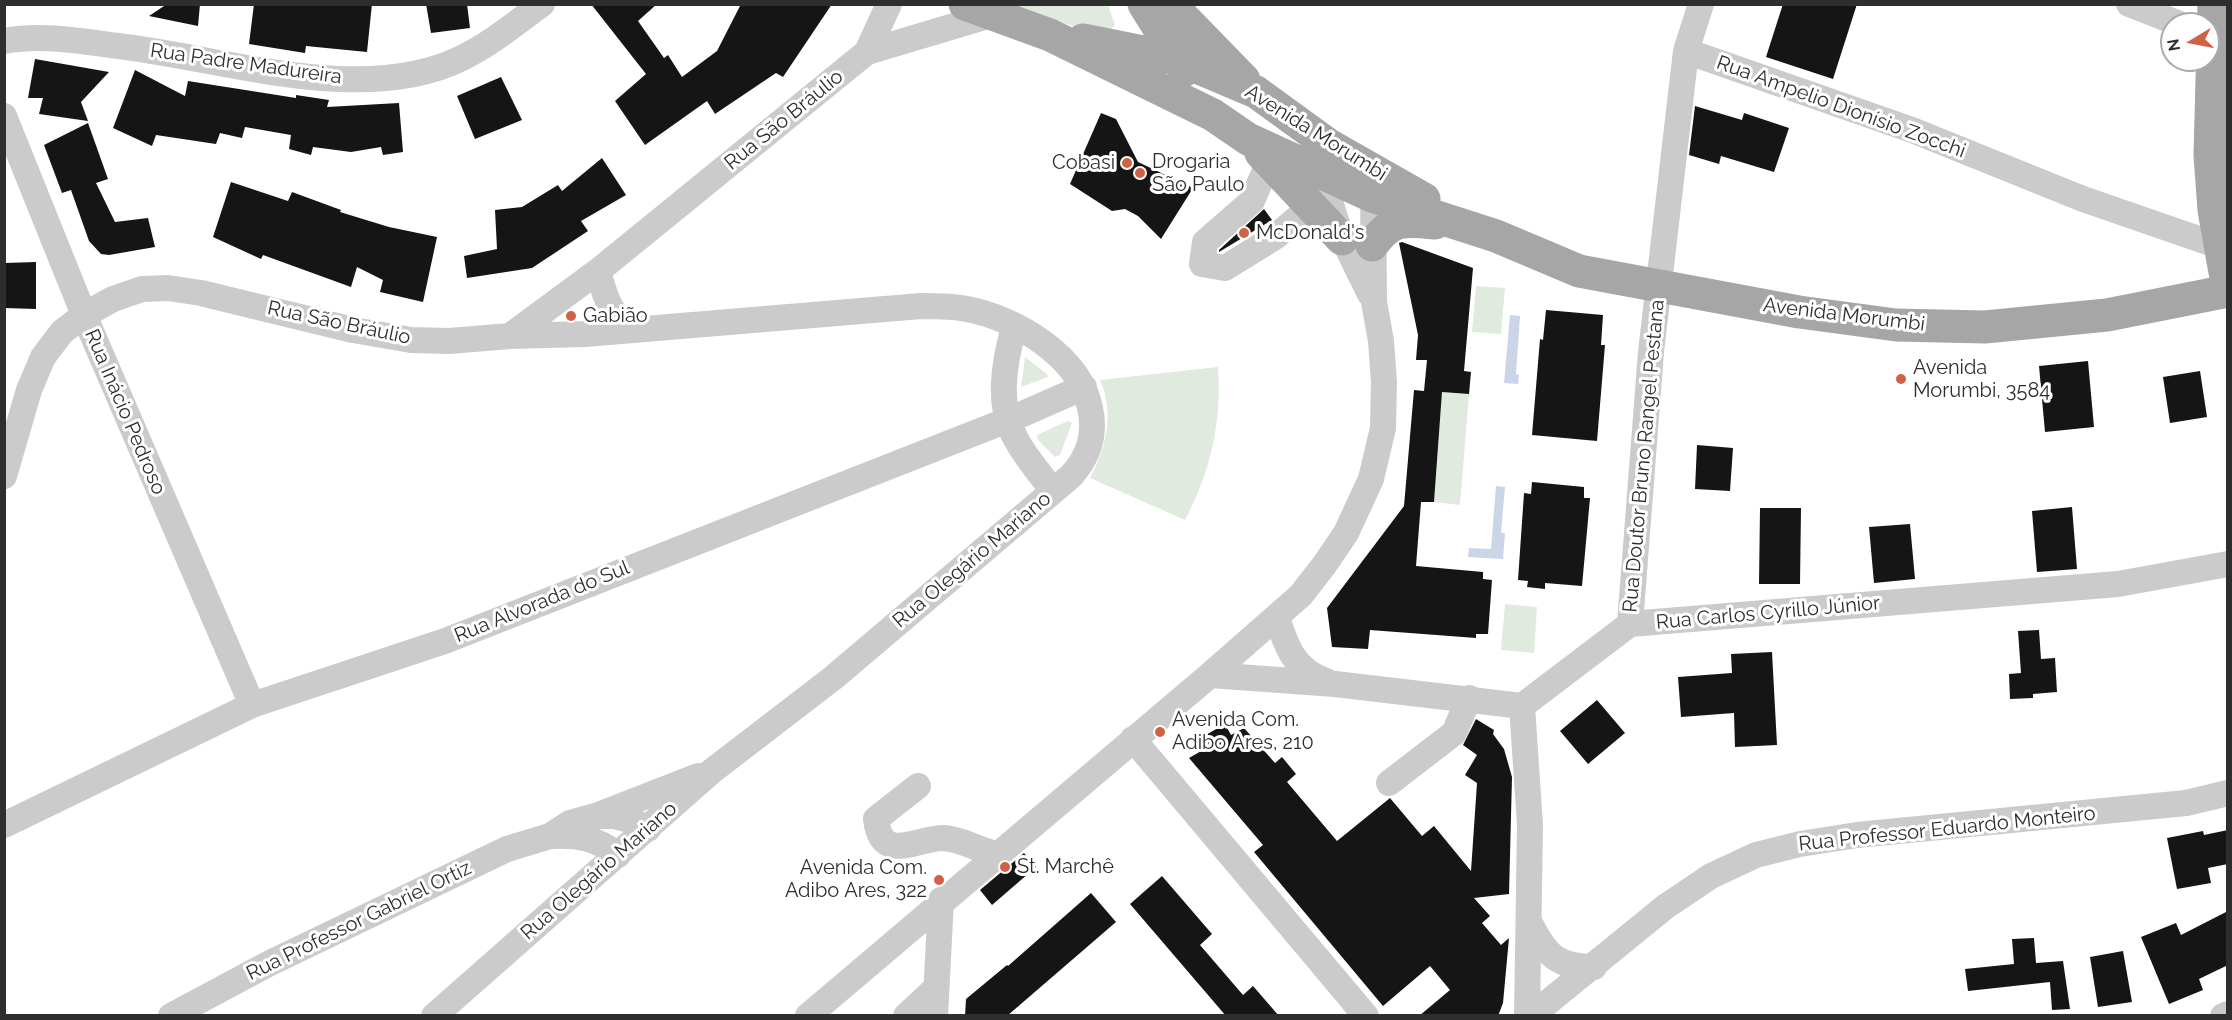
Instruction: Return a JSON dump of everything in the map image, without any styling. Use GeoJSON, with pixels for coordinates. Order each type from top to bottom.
{"type":"FeatureCollection","features":[{"type":"Feature","properties":{"kind":"main road"},"geometry":{"type":"LineString","coordinates":[[1097,42],[1125,28],[1143,4],[1213,115]]}},
{"type":"Feature","properties":{"kind":"main road"},"geometry":{"type":"LineString","coordinates":[[1170,4],[1256,92]]}},
{"type":"Feature","properties":{"kind":"main road","name":"Avenida Morumbi"},"geometry":{"type":"LineString","coordinates":[[978,10],[1050,35],[1213,115],[1258,150],[1327,160],[1469,226],[1580,272],[1799,312],[1896,325],[1985,327],[2107,315],[2228,290]]}},
{"type":"Feature","properties":{"kind":"main road","name":"Avenida Morumbi"},"geometry":{"type":"LineString","coordinates":[[1050,35],[1178,59],[1256,92],[1327,160]]}},
{"type":"Feature","properties":{"kind":"main road"},"geometry":{"type":"LineString","coordinates":[[2211,72],[2210,155],[2228,290]]}},
{"type":"Feature","properties":{"kind":"main road"},"geometry":{"type":"LineString","coordinates":[[1258,150],[1313,206],[1357,242],[1406,220],[1469,226]]}},
{"type":"Feature","properties":{"kind":"street","name":"Rua Padre Madureira"},"geometry":{"type":"LineString","coordinates":[[4,41],[49,37],[135,48],[295,74],[345,80],[380,79],[418,73],[462,58],[501,35],[542,4]]}},
{"type":"Feature","properties":{"kind":"street","name":"Rua São Bráulio"},"geometry":{"type":"LineString","coordinates":[[867,52],[889,4]]}},
{"type":"Feature","properties":{"kind":"street"},"geometry":{"type":"LineString","coordinates":[[1658,287],[1686,51],[1701,4]]}},
{"type":"Feature","properties":{"kind":"street"},"geometry":{"type":"LineString","coordinates":[[2128,4],[2160,16]]}},
{"type":"Feature","properties":{"kind":"street","name":"Rua São Bráulio"},"geometry":{"type":"LineString","coordinates":[[4,476],[29,390],[43,357],[62,332],[84,315],[113,299],[142,289],[168,288],[224,298],[353,330],[411,340],[449,341],[510,336],[598,271],[867,52],[978,10]]}},
{"type":"Feature","properties":{"kind":"street","name":"Rua Ampelio Dionísio Zocchi"},"geometry":{"type":"LineString","coordinates":[[1686,51],[1912,130],[2083,199],[2220,230]]}},
{"type":"Feature","properties":{"kind":"street","name":"Rua Inácio Pedroso"},"geometry":{"type":"LineString","coordinates":[[4,116],[84,315],[252,705]]}},
{"type":"Feature","properties":{"kind":"street"},"geometry":{"type":"LineString","coordinates":[[1258,150],[1252,201],[1205,242],[1202,264],[1225,268],[1275,237],[1313,206]]}},
{"type":"Feature","properties":{"kind":"street"},"geometry":{"type":"LineString","coordinates":[[807,1016],[1277,617],[1301,595],[1346,532],[1371,479],[1383,428],[1384,382],[1381,341],[1374,302],[1357,242],[1327,160]]}},
{"type":"Feature","properties":{"kind":"street"},"geometry":{"type":"LineString","coordinates":[[1357,242],[1373,182]]}},
{"type":"Feature","properties":{"kind":"street"},"geometry":{"type":"LineString","coordinates":[[598,271],[609,306],[623,323],[634,328]]}},
{"type":"Feature","properties":{"kind":"street","name":"Rua Doutor Bruno Rangel Pestana"},"geometry":{"type":"LineString","coordinates":[[1630,624],[1658,287]]}},
{"type":"Feature","properties":{"kind":"street","name":"Rua Olegário Mariano"},"geometry":{"type":"LineString","coordinates":[[434,1016],[712,771],[833,678],[1053,491],[1083,462],[1090,446],[1092,414],[1084,387],[1068,364],[1054,351],[1014,327],[969,309],[921,306],[634,328],[585,334],[510,336]]}},
{"type":"Feature","properties":{"kind":"street"},"geometry":{"type":"LineString","coordinates":[[1014,327],[1007,354],[1003,396],[1008,420],[1016,441],[1053,491]]}},
{"type":"Feature","properties":{"kind":"street","name":"Rua Alvorada do Sul"},"geometry":{"type":"LineString","coordinates":[[4,825],[252,705],[445,641],[1008,420],[1084,387]]}},
{"type":"Feature","properties":{"kind":"street","name":"Rua Carlos Cyrillo Júnior"},"geometry":{"type":"LineString","coordinates":[[1522,706],[1630,624],[2118,584],[2228,564]]}},
{"type":"Feature","properties":{"kind":"street"},"geometry":{"type":"LineString","coordinates":[[1277,617],[1289,651],[1296,663],[1306,673],[1335,684]]}},
{"type":"Feature","properties":{"kind":"street"},"geometry":{"type":"LineString","coordinates":[[1210,675],[1335,684],[1522,706],[1530,825],[1529,1016]]}},
{"type":"Feature","properties":{"kind":"street"},"geometry":{"type":"LineString","coordinates":[[1389,783],[1454,734],[1469,698]]}},
{"type":"Feature","properties":{"kind":"street"},"geometry":{"type":"LineString","coordinates":[[1133,739],[1366,1016]]}},
{"type":"Feature","properties":{"kind":"street"},"geometry":{"type":"LineString","coordinates":[[595,816],[712,771]]}},
{"type":"Feature","properties":{"kind":"street"},"geometry":{"type":"LineString","coordinates":[[918,786],[876,819],[878,831],[884,840],[901,848],[943,838],[996,854]]}},
{"type":"Feature","properties":{"kind":"street","name":"Rua Professor Eduardo Monteiro"},"geometry":{"type":"LineString","coordinates":[[1529,1016],[1594,967],[1665,907],[1711,876],[1756,855],[1800,844],[1857,835],[2186,803],[2228,793]]}},
{"type":"Feature","properties":{"kind":"street","name":"Rua Professor Gabriel Ortiz"},"geometry":{"type":"LineString","coordinates":[[171,1016],[270,963],[496,854],[550,836],[570,823],[595,816],[624,818],[648,829]]}},
{"type":"Feature","properties":{"kind":"street","name":"Rua Professor Gabriel Ortiz"},"geometry":{"type":"LineString","coordinates":[[550,836],[577,835],[592,839],[604,844],[618,855]]}},
{"type":"Feature","properties":{"kind":"street"},"geometry":{"type":"LineString","coordinates":[[935,1016],[941,900]]}},
{"type":"Feature","properties":{"kind":"street"},"geometry":{"type":"LineString","coordinates":[[1530,923],[1541,945],[1561,962],[1594,967]]}},
{"type":"Feature","properties":{"kind":"street"},"geometry":{"type":"LineString","coordinates":[[896,940],[912,941],[920,946],[936,978]]}},
{"type":"Feature","properties":{"kind":"street"},"geometry":{"type":"LineString","coordinates":[[906,1016],[936,978]]}},
{"type":"Feature","properties":{"kind":"shaded area"},"geometry":{"type":"Polygon","coordinates":[[[1017,5],[1108,5],[1115,25],[1103,38],[1017,5]]]}},
{"type":"Feature","properties":{"kind":"shaded area"},"geometry":{"type":"Polygon","coordinates":[[[1476,286],[1505,288],[1501,334],[1472,332],[1476,286]]]}},
{"type":"Feature","properties":{"kind":"shaded area"},"geometry":{"type":"Polygon","coordinates":[[[1025,357],[1047,374],[1048,377],[1021,387],[1025,357]]]}},
{"type":"Feature","properties":{"kind":"shaded area"},"geometry":{"type":"Polygon","coordinates":[[[1218,367],[1218,407],[1213,445],[1202,483],[1185,520],[1090,478],[1096,467],[1107,430],[1107,405],[1100,380],[1218,367]]]}},
{"type":"Feature","properties":{"kind":"shaded area"},"geometry":{"type":"Polygon","coordinates":[[[1442,392],[1469,394],[1460,505],[1434,502],[1442,392]]]}},
{"type":"Feature","properties":{"kind":"shaded area"},"geometry":{"type":"Polygon","coordinates":[[[1068,421],[1072,423],[1060,455],[1055,457],[1038,440],[1037,435],[1068,421]]]}},
{"type":"Feature","properties":{"kind":"shaded area"},"geometry":{"type":"Polygon","coordinates":[[[1505,604],[1537,607],[1534,653],[1501,650],[1505,604]]]}},
{"type":"Feature","properties":{"kind":"water"},"geometry":{"type":"Polygon","coordinates":[[[1510,315],[1520,316],[1516,374],[1519,375],[1518,384],[1504,383],[1510,315]]]}},
{"type":"Feature","properties":{"kind":"water"},"geometry":{"type":"Polygon","coordinates":[[[1496,486],[1505,487],[1501,533],[1505,533],[1503,559],[1468,557],[1469,548],[1491,549],[1496,486]]]}},
{"type":"Feature","properties":{"kind":"building"},"geometry":{"type":"Polygon","coordinates":[[[167,4],[200,4],[198,26],[149,16],[167,4]]]}},
{"type":"Feature","properties":{"kind":"building"},"geometry":{"type":"Polygon","coordinates":[[[254,4],[372,4],[367,52],[306,46],[305,53],[249,44],[254,4]]]}},
{"type":"Feature","properties":{"kind":"building"},"geometry":{"type":"Polygon","coordinates":[[[426,4],[467,4],[470,28],[431,33],[426,4]]]}},
{"type":"Feature","properties":{"kind":"building"},"geometry":{"type":"Polygon","coordinates":[[[591,4],[657,4],[638,21],[664,58],[668,55],[682,77],[717,51],[741,4],[832,4],[783,77],[776,73],[715,114],[707,101],[645,145],[615,101],[646,74],[591,4]]]}},
{"type":"Feature","properties":{"kind":"building"},"geometry":{"type":"Polygon","coordinates":[[[1783,4],[1857,4],[1833,79],[1766,57],[1783,4]]]}},
{"type":"Feature","properties":{"kind":"building"},"geometry":{"type":"Polygon","coordinates":[[[35,59],[109,72],[81,102],[88,121],[39,114],[43,98],[28,98],[35,59]]]}},
{"type":"Feature","properties":{"kind":"building"},"geometry":{"type":"Polygon","coordinates":[[[135,70],[185,96],[188,81],[296,98],[296,95],[329,100],[327,107],[399,103],[403,152],[383,155],[381,147],[351,152],[313,147],[311,155],[289,149],[291,135],[245,127],[242,138],[220,133],[216,144],[156,135],[152,146],[113,128],[135,70]]]}},
{"type":"Feature","properties":{"kind":"building"},"geometry":{"type":"Polygon","coordinates":[[[501,77],[522,120],[475,139],[457,96],[501,77]]]}},
{"type":"Feature","properties":{"kind":"building"},"geometry":{"type":"Polygon","coordinates":[[[1695,106],[1742,120],[1744,113],[1789,128],[1774,172],[1721,156],[1719,164],[1689,155],[1695,106]]]}},
{"type":"Feature","properties":{"kind":"building"},"geometry":{"type":"Polygon","coordinates":[[[1101,113],[1116,119],[1138,162],[1193,188],[1161,239],[1138,216],[1125,209],[1112,211],[1070,184],[1101,113]]]}},
{"type":"Feature","properties":{"kind":"building"},"geometry":{"type":"Polygon","coordinates":[[[88,123],[108,179],[96,183],[115,222],[148,218],[155,247],[109,255],[101,254],[89,241],[71,190],[62,193],[44,145],[88,123]]]}},
{"type":"Feature","properties":{"kind":"building"},"geometry":{"type":"Polygon","coordinates":[[[602,158],[626,195],[581,221],[588,231],[532,268],[467,278],[464,256],[497,249],[495,210],[522,207],[558,185],[562,191],[602,158]]]}},
{"type":"Feature","properties":{"kind":"building"},"geometry":{"type":"Polygon","coordinates":[[[231,182],[288,201],[292,192],[341,210],[340,212],[389,227],[437,237],[423,302],[380,292],[383,280],[357,267],[351,287],[263,255],[261,259],[213,237],[231,182]]]}},
{"type":"Feature","properties":{"kind":"building"},"geometry":{"type":"Polygon","coordinates":[[[1264,209],[1272,220],[1219,252],[1219,250],[1264,209]]]}},
{"type":"Feature","properties":{"kind":"building"},"geometry":{"type":"Polygon","coordinates":[[[1402,242],[1473,268],[1464,371],[1471,372],[1469,394],[1442,392],[1434,502],[1421,502],[1416,566],[1483,572],[1483,579],[1492,580],[1488,634],[1476,634],[1476,638],[1370,630],[1368,649],[1332,647],[1327,608],[1404,506],[1414,390],[1424,391],[1427,360],[1416,360],[1418,335],[1399,243],[1402,242]]]}},
{"type":"Feature","properties":{"kind":"building"},"geometry":{"type":"Polygon","coordinates":[[[36,262],[36,309],[4,308],[4,263],[36,262]]]}},
{"type":"Feature","properties":{"kind":"building"},"geometry":{"type":"Polygon","coordinates":[[[1546,310],[1603,315],[1601,345],[1605,345],[1597,441],[1532,435],[1540,339],[1543,340],[1546,310]]]}},
{"type":"Feature","properties":{"kind":"building"},"geometry":{"type":"Polygon","coordinates":[[[2088,361],[2094,427],[2045,432],[2039,366],[2088,361]]]}},
{"type":"Feature","properties":{"kind":"building"},"geometry":{"type":"Polygon","coordinates":[[[2200,371],[2207,417],[2170,423],[2163,377],[2200,371]]]}},
{"type":"Feature","properties":{"kind":"building"},"geometry":{"type":"Polygon","coordinates":[[[1697,445],[1733,448],[1730,491],[1695,489],[1697,445]]]}},
{"type":"Feature","properties":{"kind":"building"},"geometry":{"type":"Polygon","coordinates":[[[1532,482],[1584,487],[1584,498],[1590,498],[1582,586],[1545,583],[1545,589],[1527,587],[1528,581],[1518,580],[1524,493],[1531,494],[1532,482]]]}},
{"type":"Feature","properties":{"kind":"building"},"geometry":{"type":"Polygon","coordinates":[[[2072,507],[2077,569],[2037,572],[2032,511],[2072,507]]]}},
{"type":"Feature","properties":{"kind":"building"},"geometry":{"type":"Polygon","coordinates":[[[1760,508],[1801,508],[1800,584],[1759,584],[1760,508]]]}},
{"type":"Feature","properties":{"kind":"building"},"geometry":{"type":"Polygon","coordinates":[[[1910,524],[1915,579],[1874,583],[1869,527],[1910,524]]]}},
{"type":"Feature","properties":{"kind":"building"},"geometry":{"type":"Polygon","coordinates":[[[2039,630],[2041,659],[2055,658],[2057,692],[2033,694],[2033,698],[2010,699],[2009,674],[2021,673],[2018,631],[2039,630]]]}},
{"type":"Feature","properties":{"kind":"building"},"geometry":{"type":"Polygon","coordinates":[[[1772,652],[1777,745],[1735,747],[1734,713],[1681,717],[1678,677],[1732,673],[1731,654],[1772,652]]]}},
{"type":"Feature","properties":{"kind":"building"},"geometry":{"type":"Polygon","coordinates":[[[1597,700],[1625,733],[1588,764],[1560,731],[1597,700]]]}},
{"type":"Feature","properties":{"kind":"building"},"geometry":{"type":"Polygon","coordinates":[[[1476,719],[1494,730],[1493,734],[1504,749],[1512,777],[1509,894],[1474,898],[1490,916],[1482,923],[1501,945],[1509,938],[1503,1003],[1498,1016],[1419,1016],[1450,990],[1430,966],[1383,1006],[1254,852],[1263,845],[1189,758],[1210,746],[1204,736],[1225,724],[1231,735],[1244,728],[1275,763],[1282,757],[1296,774],[1287,782],[1337,841],[1390,798],[1422,836],[1434,826],[1471,871],[1477,783],[1465,775],[1477,755],[1463,745],[1476,719]]]}},
{"type":"Feature","properties":{"kind":"building"},"geometry":{"type":"Polygon","coordinates":[[[2228,830],[2228,864],[2208,868],[2211,883],[2177,889],[2167,838],[2203,831],[2204,835],[2228,830]]]}},
{"type":"Feature","properties":{"kind":"building"},"geometry":{"type":"Polygon","coordinates":[[[1024,853],[1036,867],[992,905],[980,890],[1024,853]]]}},
{"type":"Feature","properties":{"kind":"building"},"geometry":{"type":"Polygon","coordinates":[[[1162,876],[1212,934],[1200,945],[1243,995],[1253,986],[1279,1016],[1226,1016],[1130,904],[1162,876]]]}},
{"type":"Feature","properties":{"kind":"building"},"geometry":{"type":"Polygon","coordinates":[[[1091,893],[1116,922],[1007,1016],[965,1016],[966,999],[1008,966],[1091,893]]]}},
{"type":"Feature","properties":{"kind":"building"},"geometry":{"type":"Polygon","coordinates":[[[2228,911],[2228,965],[2199,979],[2203,990],[2169,1004],[2141,937],[2176,923],[2181,935],[2228,911]]]}},
{"type":"Feature","properties":{"kind":"building"},"geometry":{"type":"Polygon","coordinates":[[[2034,938],[2036,963],[2063,961],[2070,1009],[2052,1010],[2050,982],[1968,991],[1965,969],[2014,964],[2012,939],[2034,938]]]}},
{"type":"Feature","properties":{"kind":"building"},"geometry":{"type":"Polygon","coordinates":[[[2123,951],[2132,1002],[2098,1007],[2090,957],[2123,951]]]}},
{"type":"Feature","properties":{"kind":"place","name":"Cobasi"},"geometry":{"type":"Point","coordinates":[1127,163]}},
{"type":"Feature","properties":{"kind":"place","name":"Drogaria São Paulo"},"geometry":{"type":"Point","coordinates":[1140,173]}},
{"type":"Feature","properties":{"kind":"place","name":"McDonald's"},"geometry":{"type":"Point","coordinates":[1244,233]}},
{"type":"Feature","properties":{"kind":"place","name":"Gabião"},"geometry":{"type":"Point","coordinates":[571,316]}},
{"type":"Feature","properties":{"kind":"place","name":"Avenida Morumbi, 3584"},"geometry":{"type":"Point","coordinates":[1901,379]}},
{"type":"Feature","properties":{"kind":"place","name":"Avenida Com. Adibo Ares, 210"},"geometry":{"type":"Point","coordinates":[1160,732]}},
{"type":"Feature","properties":{"kind":"place","name":"St. Marchê"},"geometry":{"type":"Point","coordinates":[1005,867]}},
{"type":"Feature","properties":{"kind":"place","name":"Avenida Com. Adibo Ares, 322"},"geometry":{"type":"Point","coordinates":[939,880]}}]}
